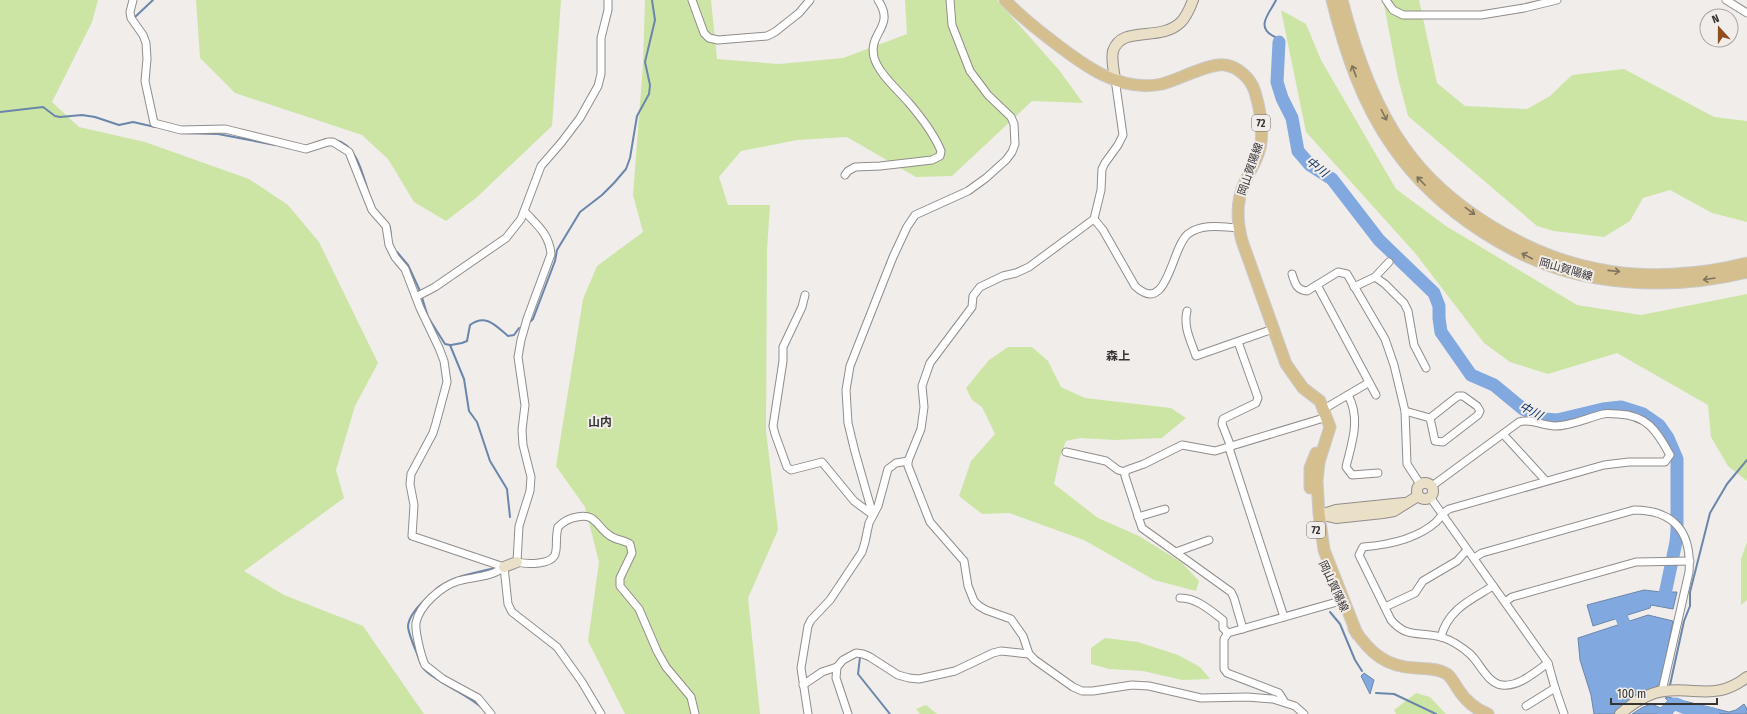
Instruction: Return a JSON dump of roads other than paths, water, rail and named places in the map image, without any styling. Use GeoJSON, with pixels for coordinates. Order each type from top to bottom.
{"type":"FeatureCollection","features":[{"type":"Feature","properties":{"kind":"main road","name":"岡山賀陽線"},"geometry":{"type":"LineString","coordinates":[[1005,0],[1020,16],[1082,64],[1099,74],[1115,79],[1144,86],[1161,84],[1214,65],[1225,64],[1243,73],[1255,91],[1262,130],[1260,147],[1255,164],[1244,183],[1240,198],[1238,228],[1273,329],[1291,372],[1303,388],[1320,401],[1330,427],[1319,462],[1316,515],[1324,550],[1342,600],[1357,634],[1368,648],[1380,658],[1395,665],[1409,668],[1431,669],[1447,674],[1462,696],[1471,704],[1488,714]]}},
{"type":"Feature","properties":{"kind":"main road","name":"岡山賀陽線"},"geometry":{"type":"LineString","coordinates":[[1332,0],[1342,35],[1365,98],[1378,125],[1393,148],[1432,192],[1453,211],[1485,233],[1531,259],[1563,270],[1596,278],[1644,283],[1686,282],[1747,272]]}},
{"type":"Feature","properties":{"kind":"main road","name":"岡山賀陽線"},"geometry":{"type":"LineString","coordinates":[[1342,0],[1372,91],[1387,122],[1404,148],[1434,182],[1487,224],[1535,250],[1597,270],[1644,274],[1691,273],[1747,263]]}},
{"type":"Feature","properties":{"kind":"street"},"geometry":{"type":"LineString","coordinates":[[133,0],[130,12],[131,18],[143,35],[146,43],[147,59],[145,81],[154,124],[181,130],[225,130],[310,149],[328,142],[333,142],[349,152],[372,210],[386,226],[389,245],[395,257],[405,269],[420,295],[420,308],[442,354],[446,382],[433,433],[410,474],[410,484],[414,505],[412,536],[504,567]]}},
{"type":"Feature","properties":{"kind":"street"},"geometry":{"type":"LineString","coordinates":[[420,295],[506,238],[525,212],[541,166],[580,118],[598,86],[601,74],[601,38],[608,10],[608,0]]}},
{"type":"Feature","properties":{"kind":"street"},"geometry":{"type":"LineString","coordinates":[[692,0],[704,33],[709,38],[718,40],[767,36],[775,32],[799,13],[810,0]]}},
{"type":"Feature","properties":{"kind":"street"},"geometry":{"type":"LineString","coordinates":[[844,175],[855,167],[880,166],[932,160],[940,156],[941,151],[919,114],[887,78],[874,57],[874,42],[885,20],[883,8],[878,0]]}},
{"type":"Feature","properties":{"kind":"street"},"geometry":{"type":"LineString","coordinates":[[873,515],[848,423],[846,390],[850,366],[893,257],[907,227],[915,216],[962,194],[986,178],[1006,160],[1012,152],[1015,144],[1014,124],[1011,117],[988,95],[970,71],[952,25],[950,0]]}},
{"type":"Feature","properties":{"kind":"street"},"geometry":{"type":"LineString","coordinates":[[1193,0],[1189,11],[1181,22],[1170,30],[1160,33],[1130,35],[1118,43],[1113,51],[1112,59],[1123,135],[1118,145],[1104,163],[1102,169],[1101,190],[1094,220],[1029,267],[1016,273],[1003,276],[980,287],[973,296],[972,307],[930,363],[922,386],[924,407],[921,429],[908,461],[910,474],[930,522],[964,561],[968,586],[974,601],[986,610],[1011,619],[1023,636],[1029,654],[1040,664],[1073,687],[1082,691],[1093,691],[1132,685],[1150,686],[1201,698],[1260,697],[1284,701],[1295,706],[1304,714]]}},
{"type":"Feature","properties":{"kind":"street"},"geometry":{"type":"LineString","coordinates":[[1386,0],[1394,10],[1403,15],[1481,14],[1524,8],[1557,0]]}},
{"type":"Feature","properties":{"kind":"street"},"geometry":{"type":"LineString","coordinates":[[1726,0],[1747,13]]}},
{"type":"Feature","properties":{"kind":"street"},"geometry":{"type":"LineString","coordinates":[[517,562],[519,526],[530,491],[531,477],[523,445],[522,430],[525,405],[518,357],[520,340],[551,254],[550,244],[546,235],[525,212]]}},
{"type":"Feature","properties":{"kind":"street"},"geometry":{"type":"LineString","coordinates":[[1094,220],[1102,230],[1135,286],[1143,293],[1150,295],[1159,291],[1171,269],[1182,240],[1188,234],[1196,229],[1207,227],[1238,228]]}},
{"type":"Feature","properties":{"kind":"street"},"geometry":{"type":"LineString","coordinates":[[1354,287],[1375,277],[1389,262]]}},
{"type":"Feature","properties":{"kind":"street"},"geometry":{"type":"LineString","coordinates":[[1292,274],[1296,286],[1300,290],[1307,291],[1338,272],[1347,274],[1385,339],[1394,365],[1405,411],[1407,464],[1420,484]]}},
{"type":"Feature","properties":{"kind":"street"},"geometry":{"type":"LineString","coordinates":[[1375,277],[1404,302],[1408,310],[1414,345],[1426,368]]}},
{"type":"Feature","properties":{"kind":"street"},"geometry":{"type":"LineString","coordinates":[[1317,285],[1368,383],[1376,395]]}},
{"type":"Feature","properties":{"kind":"street"},"geometry":{"type":"LineString","coordinates":[[805,295],[802,306],[784,347],[774,426],[775,434],[787,467],[791,470],[822,462],[854,502],[873,515]]}},
{"type":"Feature","properties":{"kind":"street"},"geometry":{"type":"LineString","coordinates":[[1188,311],[1185,319],[1186,328],[1196,356],[1273,329]]}},
{"type":"Feature","properties":{"kind":"street"},"geometry":{"type":"LineString","coordinates":[[1238,342],[1258,398],[1256,403],[1223,419],[1222,424],[1284,617]]}},
{"type":"Feature","properties":{"kind":"street"},"geometry":{"type":"LineString","coordinates":[[1066,452],[1106,461],[1118,470],[1125,472],[1182,445],[1215,451],[1326,415],[1348,395],[1368,383]]}},
{"type":"Feature","properties":{"kind":"street"},"geometry":{"type":"LineString","coordinates":[[1348,395],[1354,406],[1355,423],[1346,467],[1352,475],[1378,473]]}},
{"type":"Feature","properties":{"kind":"street"},"geometry":{"type":"LineString","coordinates":[[1458,396],[1468,398],[1480,411],[1478,415],[1443,442],[1435,441],[1430,418],[1458,396]]}},
{"type":"Feature","properties":{"kind":"street"},"geometry":{"type":"LineString","coordinates":[[1405,411],[1430,418]]}},
{"type":"Feature","properties":{"kind":"street"},"geometry":{"type":"LineString","coordinates":[[1432,486],[1519,422],[1525,420],[1541,425],[1556,426],[1605,414],[1626,414],[1638,418],[1649,425],[1659,435],[1670,455],[1666,462],[1629,462],[1604,465],[1449,509],[1441,514],[1437,521],[1413,536],[1381,546],[1363,547],[1358,555],[1391,620],[1399,629],[1411,634],[1442,637],[1457,644],[1479,663],[1488,677],[1500,685],[1510,685],[1520,682],[1548,663]]}},
{"type":"Feature","properties":{"kind":"street"},"geometry":{"type":"LineString","coordinates":[[1503,434],[1546,481]]}},
{"type":"Feature","properties":{"kind":"street"},"geometry":{"type":"LineString","coordinates":[[808,714],[800,668],[808,626],[811,620],[830,600],[862,552],[869,523],[878,506],[888,469],[896,463],[908,461]]}},
{"type":"Feature","properties":{"kind":"street"},"geometry":{"type":"LineString","coordinates":[[1125,472],[1142,528],[1231,592],[1243,629]]}},
{"type":"Feature","properties":{"kind":"street"},"geometry":{"type":"LineString","coordinates":[[1426,482],[1432,486],[1433,493],[1430,497],[1425,499],[1418,496],[1416,491],[1420,484],[1426,482]]}},
{"type":"Feature","properties":{"kind":"street"},"geometry":{"type":"LineString","coordinates":[[1316,515],[1336,518],[1394,511],[1418,496]]}},
{"type":"Feature","properties":{"kind":"street"},"geometry":{"type":"LineString","coordinates":[[1430,497],[1548,663],[1564,714]]}},
{"type":"Feature","properties":{"kind":"street"},"geometry":{"type":"LineString","coordinates":[[1138,517],[1165,509]]}},
{"type":"Feature","properties":{"kind":"street"},"geometry":{"type":"LineString","coordinates":[[1474,558],[1482,553],[1634,510],[1649,510],[1662,514],[1680,528],[1689,548],[1690,561],[1689,572],[1662,691]]}},
{"type":"Feature","properties":{"kind":"street"},"geometry":{"type":"LineString","coordinates":[[491,714],[478,698],[443,679],[424,665],[416,622],[424,606],[448,585],[457,581],[498,572],[504,567],[517,562],[526,565],[550,562],[555,554],[558,527],[564,521],[585,515],[593,518],[609,535],[630,544],[632,553],[620,578],[620,586],[639,609],[657,651],[666,667],[691,697],[695,714]]}},
{"type":"Feature","properties":{"kind":"street"},"geometry":{"type":"LineString","coordinates":[[1176,552],[1209,540]]}},
{"type":"Feature","properties":{"kind":"street"},"geometry":{"type":"LineString","coordinates":[[1385,607],[1415,593],[1423,581],[1457,561],[1467,550]]}},
{"type":"Feature","properties":{"kind":"street"},"geometry":{"type":"LineString","coordinates":[[1505,602],[1512,597],[1636,562],[1690,561]]}},
{"type":"Feature","properties":{"kind":"street"},"geometry":{"type":"LineString","coordinates":[[504,567],[508,604],[512,612],[557,647],[582,682],[601,714]]}},
{"type":"Feature","properties":{"kind":"street"},"geometry":{"type":"LineString","coordinates":[[1442,637],[1444,627],[1455,610],[1493,586]]}},
{"type":"Feature","properties":{"kind":"street"},"geometry":{"type":"LineString","coordinates":[[1180,598],[1186,598],[1210,609],[1223,620],[1223,628],[1228,633]]}},
{"type":"Feature","properties":{"kind":"street"},"geometry":{"type":"LineString","coordinates":[[1284,701],[1279,693],[1227,673],[1224,669],[1224,639],[1228,633],[1342,600]]}},
{"type":"Feature","properties":{"kind":"street"},"geometry":{"type":"LineString","coordinates":[[803,685],[822,672],[837,667],[849,655],[856,653],[863,654],[898,675],[920,679],[955,671],[993,653],[1001,651],[1010,650],[1029,654]]}},
{"type":"Feature","properties":{"kind":"street"},"geometry":{"type":"LineString","coordinates":[[837,667],[836,678],[848,714]]}},
{"type":"Feature","properties":{"kind":"street"},"geometry":{"type":"LineString","coordinates":[[1620,714],[1640,698],[1662,691],[1723,691],[1736,685],[1747,677]]}},
{"type":"Feature","properties":{"kind":"street"},"geometry":{"type":"LineString","coordinates":[[1526,706],[1555,688]]}},
{"type":"Feature","properties":{"kind":"water"},"geometry":{"type":"Polygon","coordinates":[[[1664,588],[1667,588],[1669,592],[1677,592],[1673,609],[1651,605],[1650,608],[1593,626],[1587,605],[1644,590],[1661,592],[1664,588]]]}},
{"type":"Feature","properties":{"kind":"water"},"geometry":{"type":"Polygon","coordinates":[[[1648,615],[1673,621],[1661,682],[1655,688],[1637,695],[1615,714],[1594,714],[1591,695],[1580,660],[1578,638],[1648,615]]]}},
{"type":"Feature","properties":{"kind":"water"},"geometry":{"type":"Polygon","coordinates":[[[1364,673],[1374,680],[1370,694],[1361,676],[1364,673]]]}},
{"type":"Feature","properties":{"kind":"water"},"geometry":{"type":"Polygon","coordinates":[[[1668,697],[1729,712],[1736,710],[1744,704],[1747,709],[1747,714],[1715,713],[1691,710],[1672,703],[1665,698],[1668,697]]]}},
{"type":"Feature","properties":{"kind":"water"},"geometry":{"type":"Polygon","coordinates":[[[1652,704],[1673,714],[1632,714],[1643,707],[1652,704]]]}},
{"type":"Feature","properties":{"kind":"waterway"},"geometry":{"type":"LineString","coordinates":[[135,19],[135,17],[153,0]]}},
{"type":"Feature","properties":{"kind":"waterway"},"geometry":{"type":"LineString","coordinates":[[531,321],[555,261],[557,250],[580,212],[602,195],[626,169],[630,158],[637,116],[649,94],[650,85],[645,62],[655,20],[652,0]]}},
{"type":"Feature","properties":{"kind":"waterway"},"geometry":{"type":"LineString","coordinates":[[1275,37],[1265,29],[1265,20],[1276,0]]}},
{"type":"Feature","properties":{"kind":"waterway","name":"中川"},"geometry":{"type":"LineString","coordinates":[[1279,42],[1277,82],[1282,98],[1292,118],[1298,151],[1310,165],[1332,179],[1379,240],[1434,293],[1439,306],[1441,332],[1471,375],[1494,385],[1523,409],[1545,419],[1557,420],[1603,409],[1621,407],[1643,414],[1659,425],[1668,438],[1677,459],[1677,531],[1664,599],[1659,599]]}},
{"type":"Feature","properties":{"kind":"waterway"},"geometry":{"type":"LineString","coordinates":[[0,112],[43,107],[55,116],[60,117],[82,115],[95,117],[119,125],[133,122],[155,127]]}},
{"type":"Feature","properties":{"kind":"waterway"},"geometry":{"type":"LineString","coordinates":[[181,133],[218,134],[275,145]]}},
{"type":"Feature","properties":{"kind":"waterway"},"geometry":{"type":"LineString","coordinates":[[310,145],[326,139]]}},
{"type":"Feature","properties":{"kind":"waterway"},"geometry":{"type":"LineString","coordinates":[[335,140],[343,143],[354,154],[369,194]]}},
{"type":"Feature","properties":{"kind":"waterway"},"geometry":{"type":"LineString","coordinates":[[388,225],[390,227],[391,237]]}},
{"type":"Feature","properties":{"kind":"waterway"},"geometry":{"type":"LineString","coordinates":[[397,252],[408,265],[420,291],[428,317],[445,344],[450,345],[464,379],[469,411],[477,422],[490,461],[507,489],[510,517]]}},
{"type":"Feature","properties":{"kind":"waterway"},"geometry":{"type":"LineString","coordinates":[[451,345],[467,341],[470,325],[481,320],[490,322],[508,336],[514,335],[519,328]]}},
{"type":"Feature","properties":{"kind":"waterway"},"geometry":{"type":"LineString","coordinates":[[1670,685],[1684,621],[1690,606],[1690,592],[1710,513],[1727,484],[1747,460]]}},
{"type":"Feature","properties":{"kind":"waterway"},"geometry":{"type":"LineString","coordinates":[[436,589],[457,578],[495,568]]}},
{"type":"Feature","properties":{"kind":"waterway"},"geometry":{"type":"LineString","coordinates":[[430,595],[413,613],[408,627],[421,665],[434,677],[481,707]]}},
{"type":"Feature","properties":{"kind":"waterway","name":"中川"},"geometry":{"type":"LineString","coordinates":[[1621,639],[1625,626],[1618,608],[1624,605]]}},
{"type":"Feature","properties":{"kind":"waterway"},"geometry":{"type":"LineString","coordinates":[[1330,612],[1340,624],[1355,660],[1362,671]]}},
{"type":"Feature","properties":{"kind":"waterway"},"geometry":{"type":"LineString","coordinates":[[860,657],[858,674],[890,714]]}},
{"type":"Feature","properties":{"kind":"waterway"},"geometry":{"type":"LineString","coordinates":[[1376,693],[1394,694],[1436,714]]}},
{"type":"Feature","properties":{"kind":"waterway"},"geometry":{"type":"LineString","coordinates":[[1663,714],[1672,705],[1676,704],[1690,710],[1713,714]]}},
{"type":"Feature","properties":{"kind":"district","name":"森上"},"geometry":{"type":"Point","coordinates":[1118,356]}},
{"type":"Feature","properties":{"kind":"district","name":"山内"},"geometry":{"type":"Point","coordinates":[600,422]}}]}
